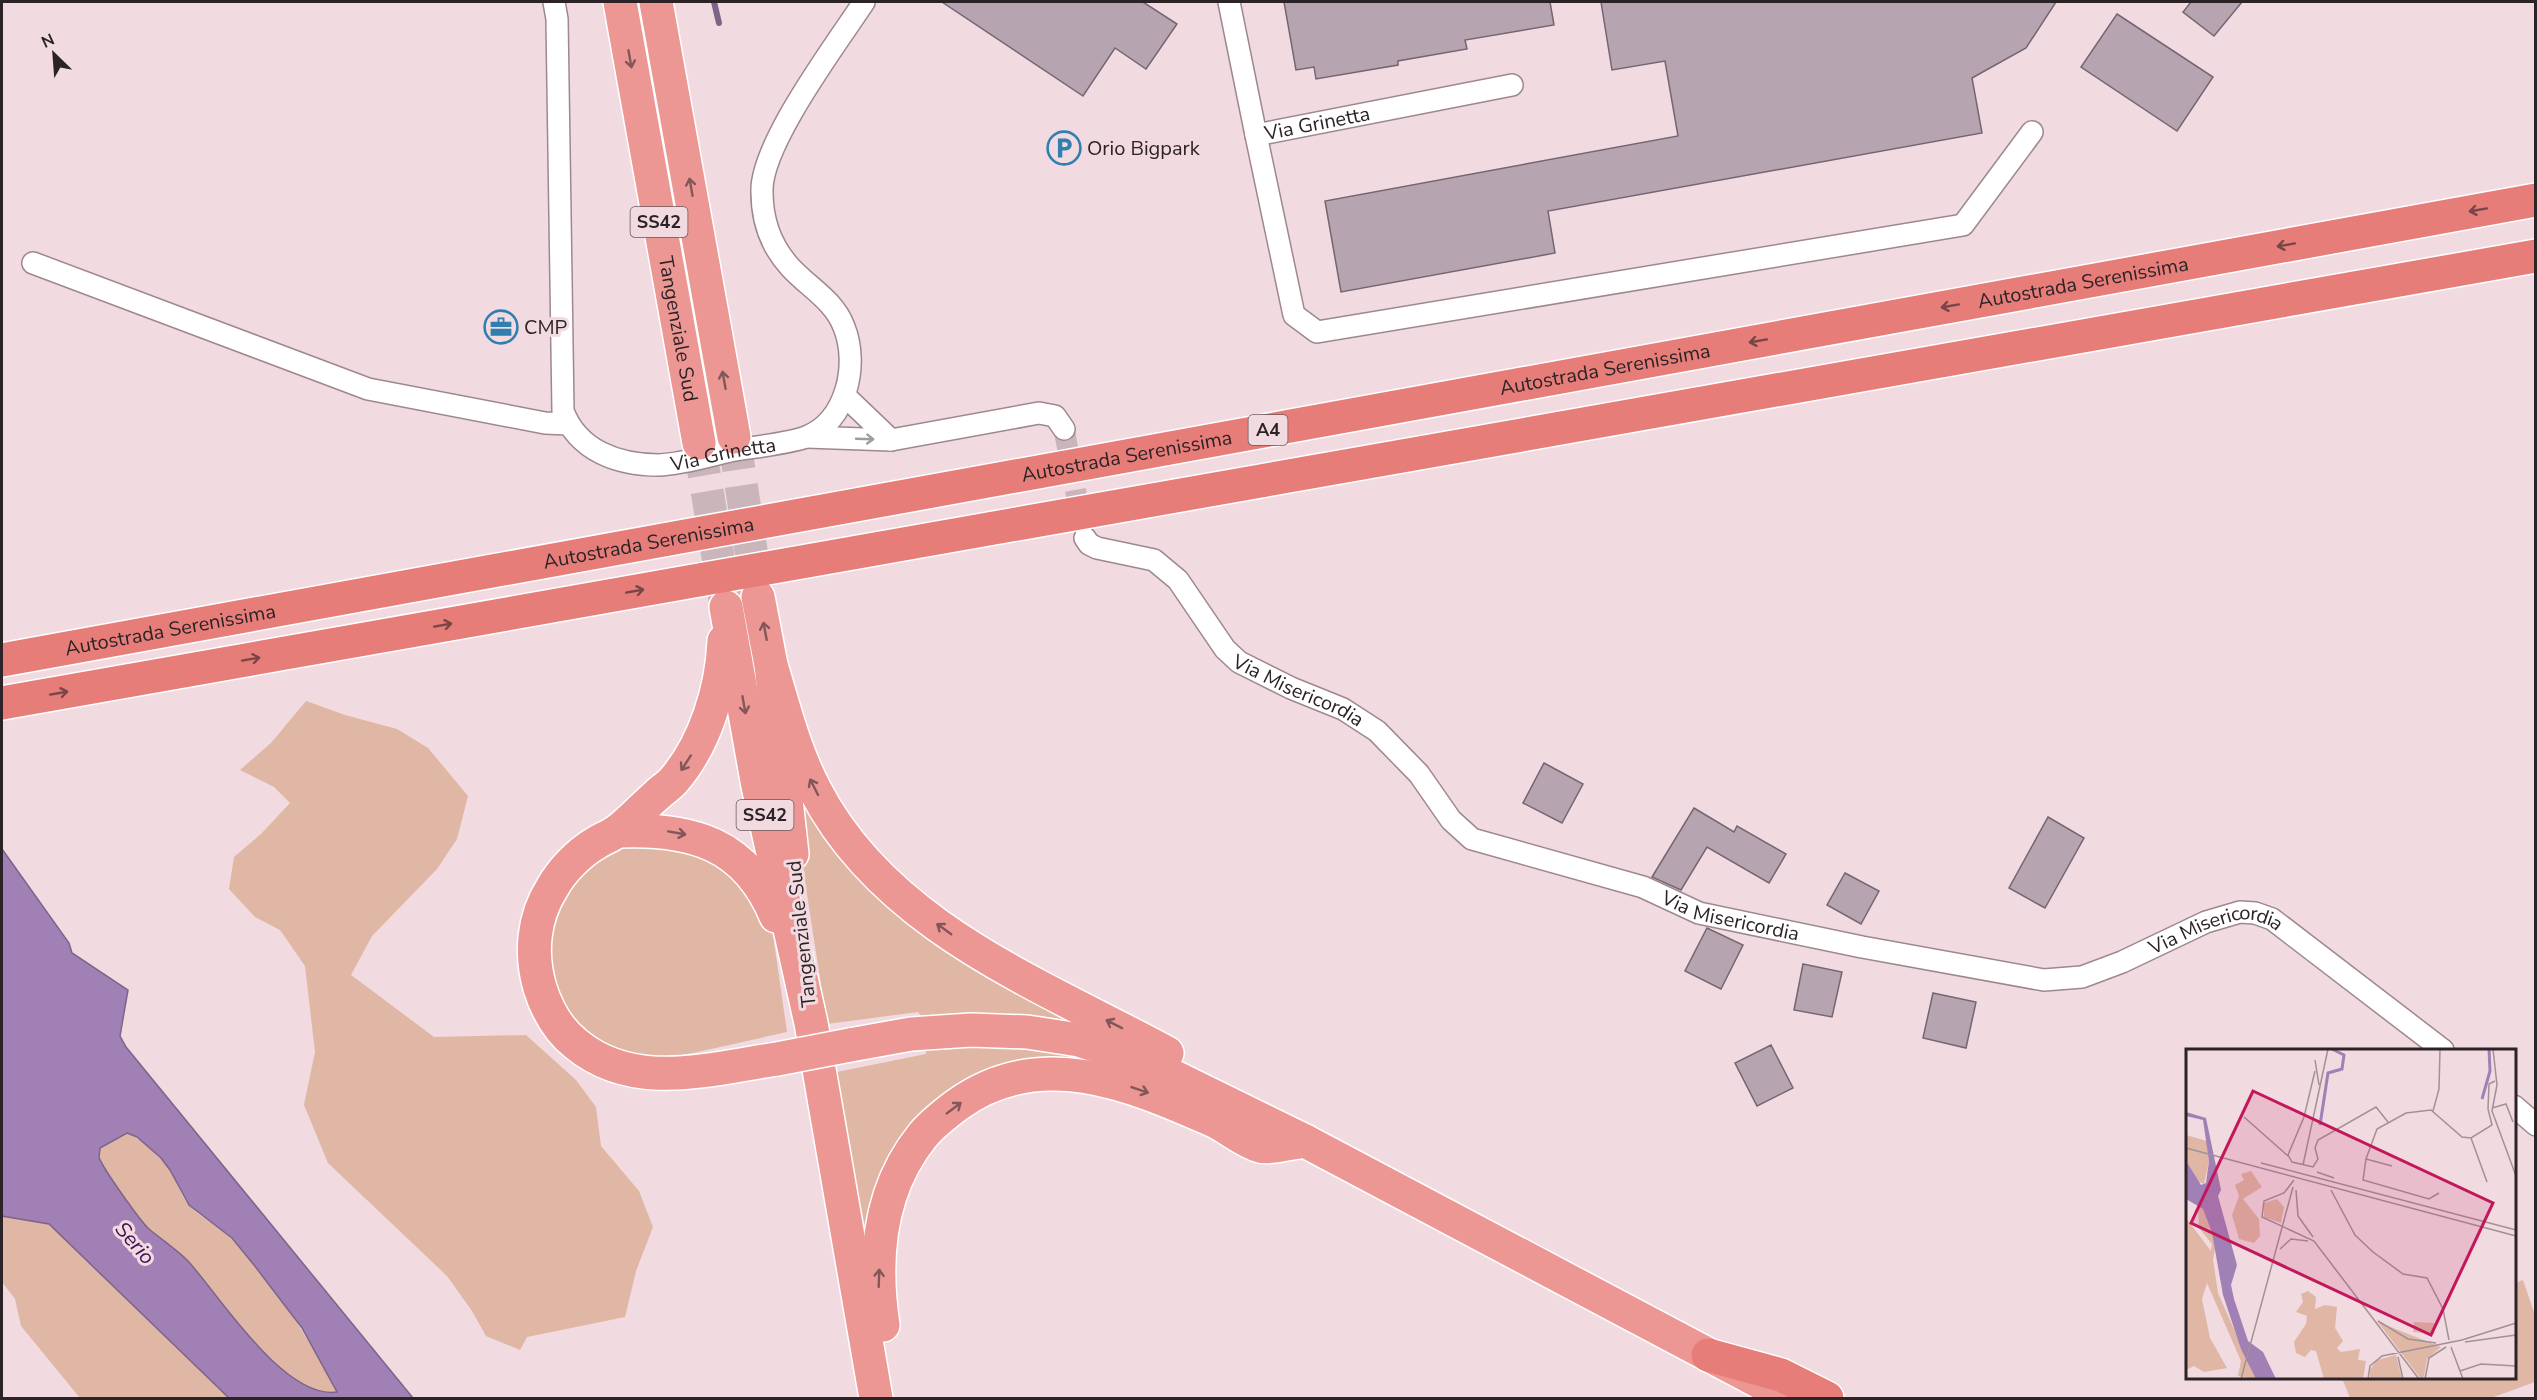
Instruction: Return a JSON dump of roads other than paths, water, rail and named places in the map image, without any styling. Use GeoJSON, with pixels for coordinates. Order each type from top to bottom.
{"type":"FeatureCollection","features":[{"type":"Feature","properties":{"kind":"highway","name":"Tangenziale Sud"},"geometry":{"type":"LineString","coordinates":[[620,2],[699,443]]}},
{"type":"Feature","properties":{"kind":"highway","name":"Tangenziale Sud"},"geometry":{"type":"LineString","coordinates":[[657,2],[734,437]]}},
{"type":"Feature","properties":{"kind":"highway","name":"Autostrada Serenissima"},"geometry":{"type":"LineString","coordinates":[[2,660],[2535,200]]}},
{"type":"Feature","properties":{"kind":"highway"},"geometry":{"type":"LineString","coordinates":[[2,704],[2535,256]]}},
{"type":"Feature","properties":{"kind":"highway","name":"Tangenziale Sud"},"geometry":{"type":"LineString","coordinates":[[758,597],[771,665],[811,1023]]}},
{"type":"Feature","properties":{"kind":"highway","name":"Tangenziale Sud"},"geometry":{"type":"LineString","coordinates":[[618,831],[673,782],[699,740],[712,708],[724,651],[726,607],[758,786],[811,1023],[876,1398]]}},
{"type":"Feature","properties":{"kind":"highway"},"geometry":{"type":"LineString","coordinates":[[771,665],[796,749],[816,792],[840,830],[864,860],[901,897],[961,941],[1035,984],[1280,1109],[1305,1141]]}},
{"type":"Feature","properties":{"kind":"highway"},"geometry":{"type":"LineString","coordinates":[[811,1023],[775,914],[761,884],[743,864],[718,846],[676,832],[618,831],[594,844],[567,867],[541,909],[534,939],[535,972],[543,999],[554,1021],[569,1039],[592,1058],[620,1069],[653,1074],[695,1071],[777,1059],[911,1034],[971,1030],[1027,1032],[1079,1040],[1140,1060],[1305,1141],[1790,1398]]}},
{"type":"Feature","properties":{"kind":"highway"},"geometry":{"type":"LineString","coordinates":[[893,1398],[878,1294],[884,1214],[896,1179],[911,1150],[929,1128],[971,1095],[1014,1078],[1042,1074],[1072,1074],[1123,1084],[1158,1096],[1216,1122],[1261,1147],[1305,1141]]}},
{"type":"Feature","properties":{"kind":"highway"},"geometry":{"type":"LineString","coordinates":[[1708,1355],[1781,1375],[1827,1398]]}},
{"type":"Feature","properties":{"kind":"street"},"geometry":{"type":"LineString","coordinates":[[33,263],[368,389],[545,423],[568,424],[563,411],[557,19],[554,2]]}},
{"type":"Feature","properties":{"kind":"street","name":"Via Grinetta"},"geometry":{"type":"LineString","coordinates":[[568,424],[581,441],[600,453],[630,463],[661,465],[807,436],[835,414],[844,396],[849,376],[850,349],[844,326],[832,308],[790,268],[774,246],[764,219],[761,190],[766,163],[788,120],[864,2]]}},
{"type":"Feature","properties":{"kind":"street","name":"Via Grinetta"},"geometry":{"type":"LineString","coordinates":[[1229,2],[1256,135],[1512,85]]}},
{"type":"Feature","properties":{"kind":"street"},"geometry":{"type":"LineString","coordinates":[[1256,135],[1294,315],[1317,332],[1964,225],[2032,132]]}},
{"type":"Feature","properties":{"kind":"street"},"geometry":{"type":"LineString","coordinates":[[844,396],[891,440]]}},
{"type":"Feature","properties":{"kind":"street"},"geometry":{"type":"LineString","coordinates":[[807,436],[891,440],[1039,413],[1055,416],[1064,429]]}},
{"type":"Feature","properties":{"kind":"street","name":"Via Misericordia"},"geometry":{"type":"LineString","coordinates":[[1085,538],[1089,544],[1097,548],[1154,560],[1178,580],[1226,649],[1239,662],[1291,688],[1343,709],[1377,731],[1419,774],[1451,820],[1472,839],[1643,887],[1699,913],[2044,980],[2082,977],[2122,962],[2206,922],[2240,912],[2255,913],[2272,919],[2442,1049]]}},
{"type":"Feature","properties":{"kind":"street"},"geometry":{"type":"LineString","coordinates":[[2516,1108],[2535,1125]]}},
{"type":"Feature","properties":{"kind":"water","name":"Serio"},"geometry":{"type":"Polygon","coordinates":[[[2,849],[69,943],[72,953],[128,990],[120,1036],[126,1047],[413,1398],[229,1398],[49,1224],[2,1216],[2,849]],[[127,1133],[100,1148],[99,1157],[138,1216],[149,1229],[188,1261],[235,1320],[275,1363],[296,1380],[317,1390],[337,1392],[302,1328],[254,1265],[232,1238],[189,1205],[161,1158],[137,1137],[127,1133]]]}},
{"type":"Feature","properties":{"kind":"waterway"},"geometry":{"type":"LineString","coordinates":[[714,2],[719,23]]}},
{"type":"Feature","properties":{"kind":"tunnel"},"geometry":{"type":"LineString","coordinates":[[1064,429],[1082,525]]}},
{"type":"Feature","properties":{"kind":"tunnel"},"geometry":{"type":"LineString","coordinates":[[734,437],[758,597]]}},
{"type":"Feature","properties":{"kind":"tunnel"},"geometry":{"type":"LineString","coordinates":[[699,443],[726,604]]}},
{"type":"Feature","properties":{"kind":"place","name":"Orio Bigpark"},"geometry":{"type":"Point","coordinates":[1064,148]}},
{"type":"Feature","properties":{"kind":"place","name":"CMP"},"geometry":{"type":"Point","coordinates":[501,327]}}]}
